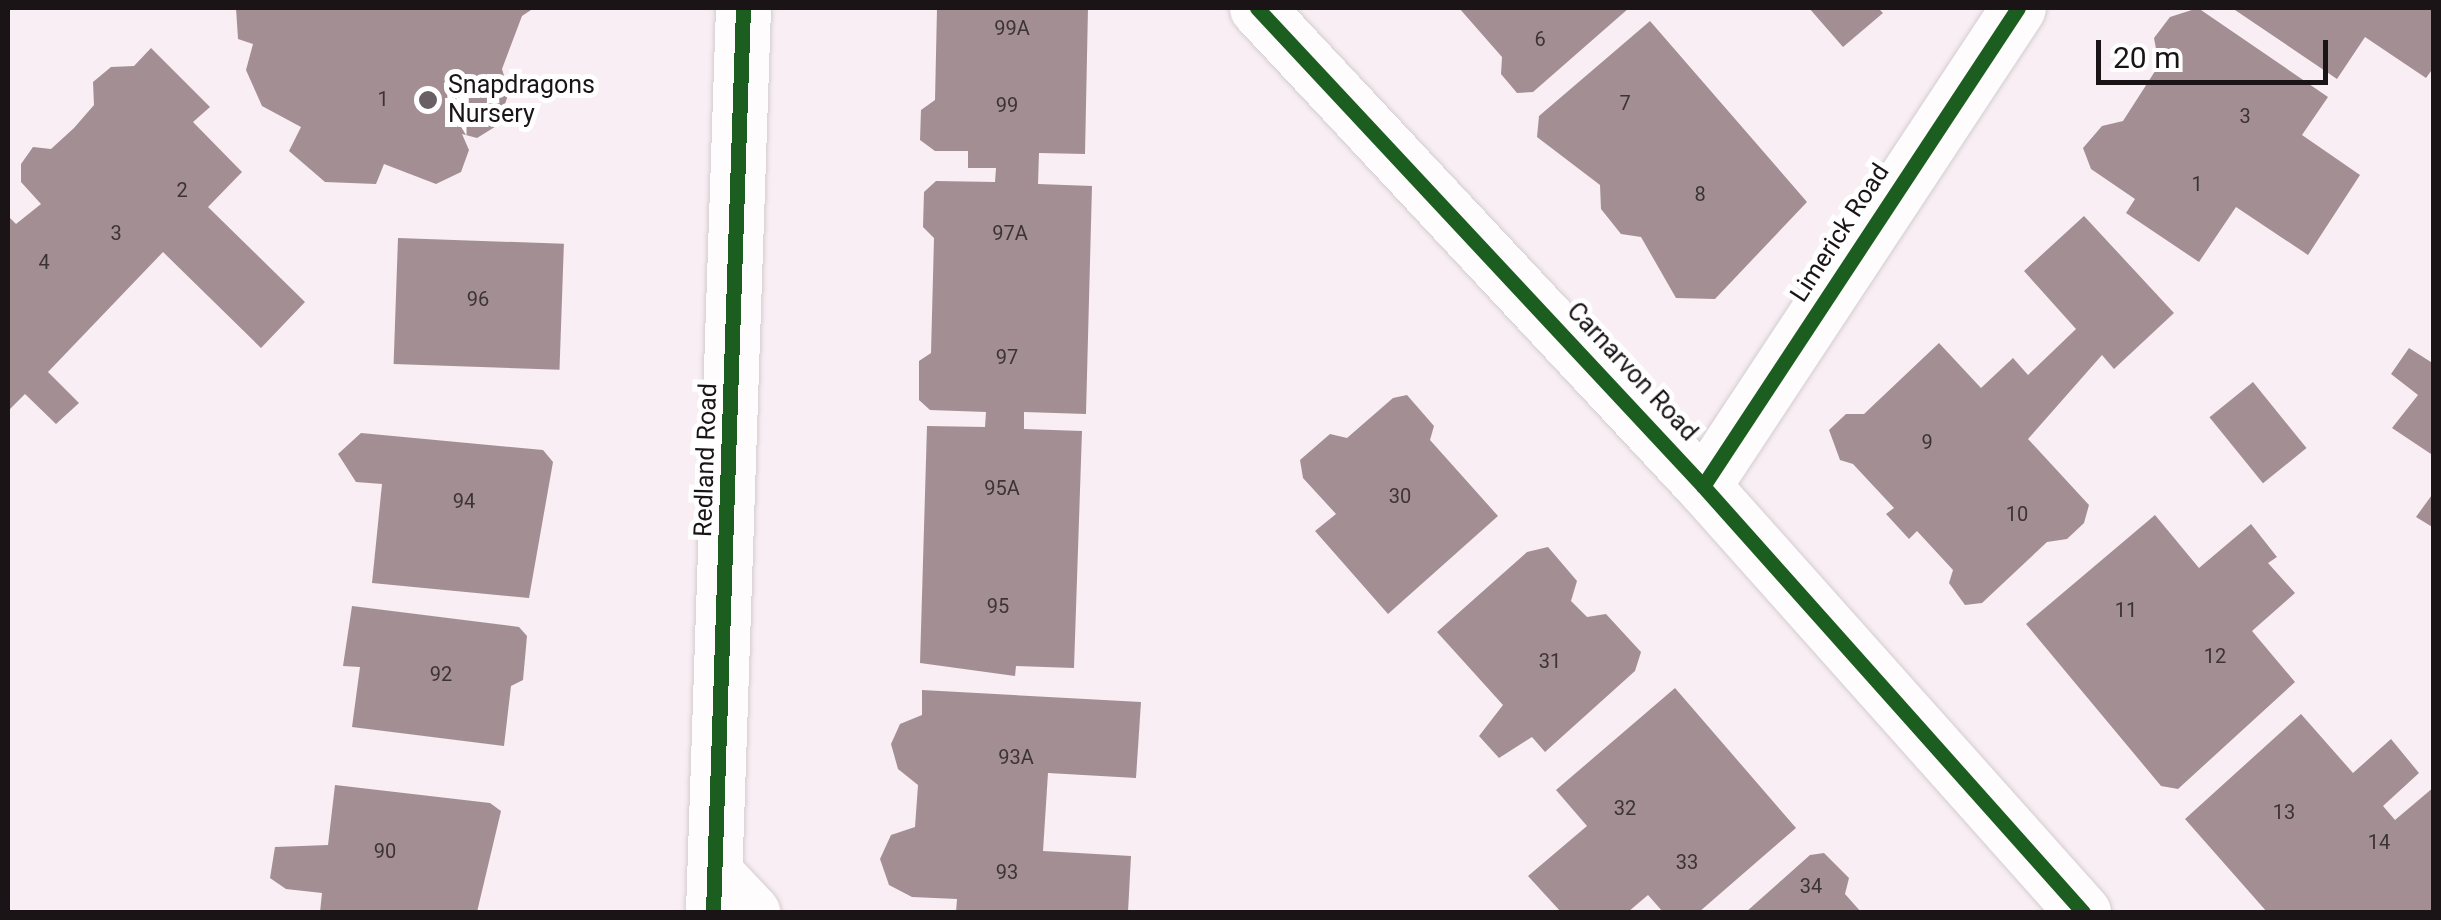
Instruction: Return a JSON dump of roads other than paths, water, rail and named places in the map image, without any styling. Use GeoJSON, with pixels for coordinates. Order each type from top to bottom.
{"type":"FeatureCollection","features":[{"type":"Feature","properties":{"kind":"street","name":"Redland Road"},"geometry":{"type":"LineString","coordinates":[[728,901],[743,8]]}},
{"type":"Feature","properties":{"kind":"street","name":"Carnarvon Road"},"geometry":{"type":"LineString","coordinates":[[1257,8],[1704,486],[2083,912]]}},
{"type":"Feature","properties":{"kind":"street","name":"Limerick Road"},"geometry":{"type":"LineString","coordinates":[[1704,486],[2018,8]]}},
{"type":"Feature","properties":{"kind":"place","name":"Snapdragons Nursery"},"geometry":{"type":"Point","coordinates":[428,100]}}]}
